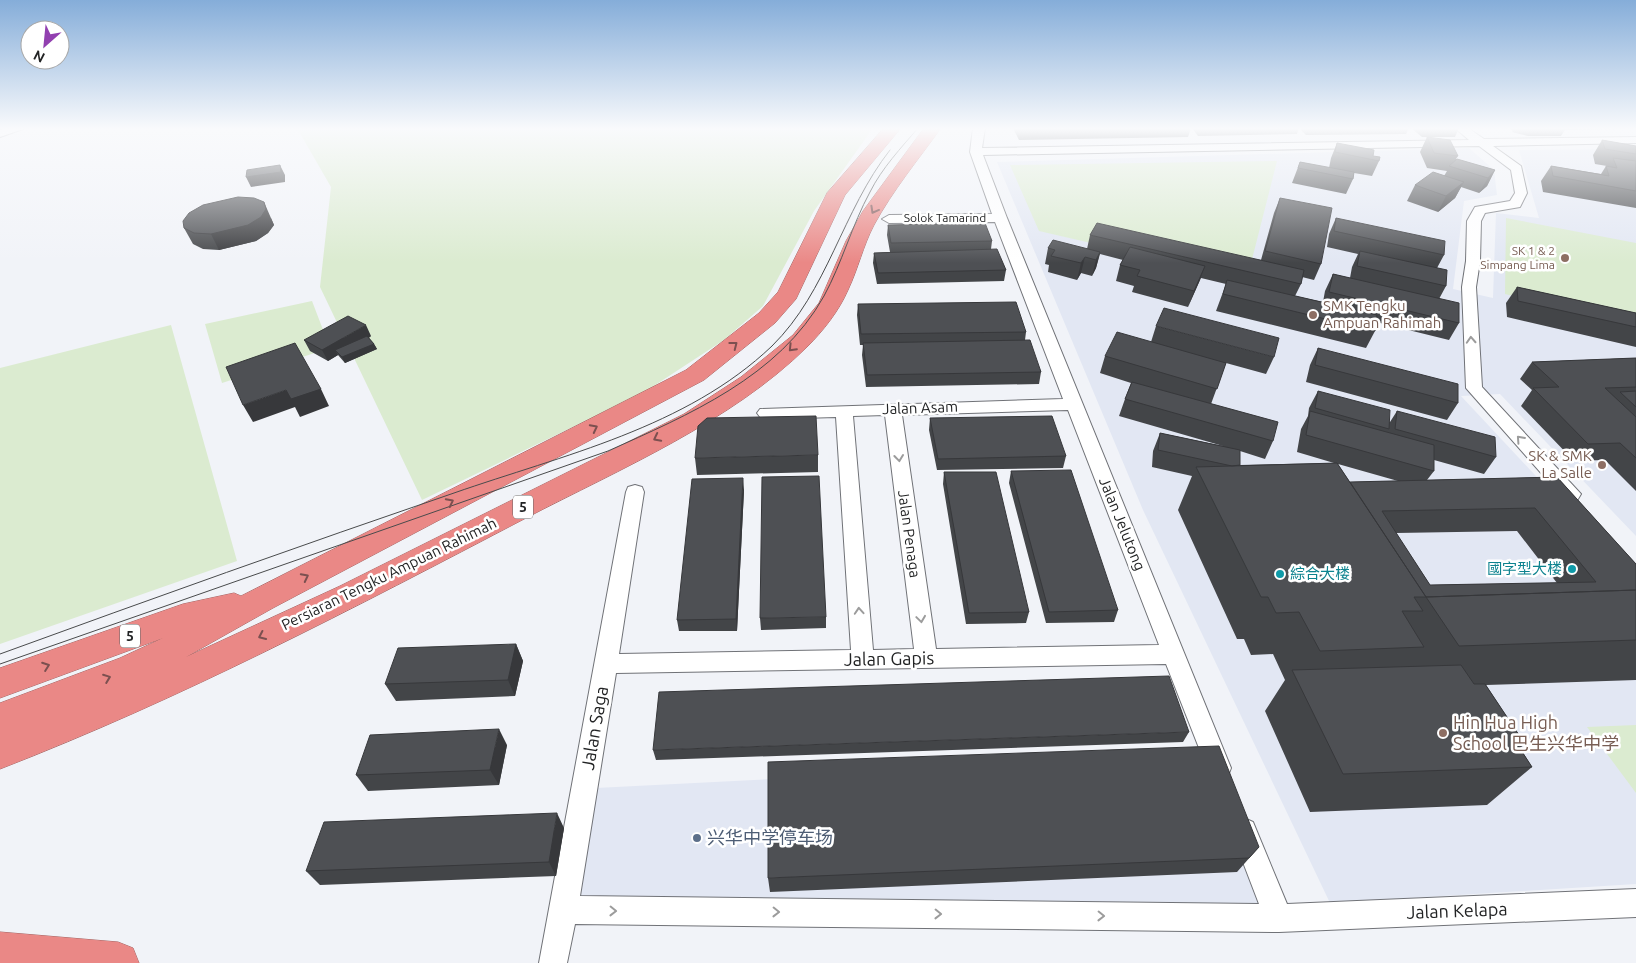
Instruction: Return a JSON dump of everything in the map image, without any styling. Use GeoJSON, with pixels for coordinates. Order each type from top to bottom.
{"type":"FeatureCollection","features":[{"type":"Feature","properties":{"kind":"highway","name":"5"},"geometry":{"type":"LineString","coordinates":[[0,719],[132,668],[200,635],[262,599],[703,369],[767,318],[788,294],[836,193],[854,173]]}},
{"type":"Feature","properties":{"kind":"highway","name":"Persiaran Tengku Ampuan Rahimah"},"geometry":{"type":"LineString","coordinates":[[0,752],[96,714],[314,612],[458,541],[693,420],[749,384],[784,357],[830,304],[856,241],[884,191],[898,173]]}},
{"type":"Feature","properties":{"kind":"highway","name":"5"},"geometry":{"type":"LineString","coordinates":[[0,683],[183,617],[262,599]]}},
{"type":"Feature","properties":{"kind":"highway"},"geometry":{"type":"LineString","coordinates":[[0,764],[96,714]]}},
{"type":"Feature","properties":{"kind":"highway"},"geometry":{"type":"LineString","coordinates":[[0,953],[118,963]]}},
{"type":"Feature","properties":{"kind":"street","name":"Jalan Jelutong"},"geometry":{"type":"LineString","coordinates":[[984,173],[1000,218],[1024,303],[1074,404],[1226,786]]}},
{"type":"Feature","properties":{"kind":"street"},"geometry":{"type":"LineString","coordinates":[[1517,173],[1521,194],[1515,204],[1480,210],[1474,221],[1473,261],[1468,287],[1474,388],[1584,509]]}},
{"type":"Feature","properties":{"kind":"street","name":"Solok Tamarind"},"geometry":{"type":"LineString","coordinates":[[889,219],[1000,218]]}},
{"type":"Feature","properties":{"kind":"street","name":"Jalan Asam"},"geometry":{"type":"LineString","coordinates":[[766,413],[1074,404]]}},
{"type":"Feature","properties":{"kind":"street","name":"Jalan Penaga"},"geometry":{"type":"LineString","coordinates":[[893,409],[926,658]]}},
{"type":"Feature","properties":{"kind":"street"},"geometry":{"type":"LineString","coordinates":[[844,410],[863,659]]}},
{"type":"Feature","properties":{"kind":"street","name":"Jalan Saga"},"geometry":{"type":"LineString","coordinates":[[553,963],[564,910],[635,492]]}},
{"type":"Feature","properties":{"kind":"street","name":"Jalan Gapis"},"geometry":{"type":"LineString","coordinates":[[606,664],[1173,654]]}},
{"type":"Feature","properties":{"kind":"street"},"geometry":{"type":"LineString","coordinates":[[1236,812],[1278,918]]}},
{"type":"Feature","properties":{"kind":"street","name":"Jalan Kelapa"},"geometry":{"type":"LineString","coordinates":[[564,910],[1278,918],[1636,903]]}},
{"type":"Feature","properties":{"kind":"shaded area"},"geometry":{"type":"Polygon","coordinates":[[[1002,173],[1494,173],[1497,195],[1464,201],[1453,289],[1493,298],[1496,213],[1539,218],[1526,173],[1636,173],[1636,536],[1500,394],[1461,396],[1636,583],[1636,884],[1330,903],[1143,510],[1002,173]]]}},
{"type":"Feature","properties":{"kind":"shaded area"},"geometry":{"type":"Polygon","coordinates":[[[1205,757],[1261,904],[581,896],[596,788],[1205,757]]]}},
{"type":"Feature","properties":{"kind":"green space"},"geometry":{"type":"Polygon","coordinates":[[[323,173],[841,173],[814,211],[763,306],[724,340],[643,393],[422,500],[320,287],[331,187],[323,173]]]}},
{"type":"Feature","properties":{"kind":"green space"},"geometry":{"type":"Polygon","coordinates":[[[1013,173],[1274,173],[1247,279],[1039,231],[1013,173]]]}},
{"type":"Feature","properties":{"kind":"green space"},"geometry":{"type":"Polygon","coordinates":[[[1506,218],[1636,243],[1636,326],[1505,294],[1506,218]]]}},
{"type":"Feature","properties":{"kind":"green space"},"geometry":{"type":"Polygon","coordinates":[[[312,301],[330,348],[222,383],[205,324],[312,301]]]}},
{"type":"Feature","properties":{"kind":"green space"},"geometry":{"type":"Polygon","coordinates":[[[171,325],[237,561],[0,644],[0,368],[171,325]]]}},
{"type":"Feature","properties":{"kind":"green space"},"geometry":{"type":"Polygon","coordinates":[[[1636,725],[1636,793],[1587,727],[1636,725]]]}},
{"type":"Feature","properties":{"kind":"building"},"geometry":{"type":"Polygon","coordinates":[[[247,173],[274,173],[246,177],[247,173]]]}},
{"type":"Feature","properties":{"kind":"building"},"geometry":{"type":"Polygon","coordinates":[[[1323,173],[1354,173],[1353,179],[1323,173]]]}},
{"type":"Feature","properties":{"kind":"building"},"geometry":{"type":"Polygon","coordinates":[[[1432,173],[1464,182],[1446,196],[1415,185],[1432,173]]]}},
{"type":"Feature","properties":{"kind":"building"},"geometry":{"type":"Polygon","coordinates":[[[1472,173],[1492,173],[1488,178],[1472,173]]]}},
{"type":"Feature","properties":{"kind":"building"},"geometry":{"type":"Polygon","coordinates":[[[1552,173],[1591,173],[1609,176],[1608,173],[1636,173],[1636,191],[1553,176],[1552,173]]]}},
{"type":"Feature","properties":{"kind":"building"},"geometry":{"type":"Polygon","coordinates":[[[238,197],[254,198],[264,202],[266,209],[261,217],[248,225],[211,234],[194,233],[184,228],[183,221],[189,213],[203,205],[238,197]]]}},
{"type":"Feature","properties":{"kind":"building"},"geometry":{"type":"Polygon","coordinates":[[[1280,198],[1332,208],[1321,264],[1265,251],[1280,198]]]}},
{"type":"Feature","properties":{"kind":"building"},"geometry":{"type":"Polygon","coordinates":[[[1336,218],[1445,241],[1444,255],[1334,231],[1336,218]]]}},
{"type":"Feature","properties":{"kind":"building"},"geometry":{"type":"Polygon","coordinates":[[[985,223],[992,241],[891,243],[888,225],[985,223]]]}},
{"type":"Feature","properties":{"kind":"building"},"geometry":{"type":"Polygon","coordinates":[[[1097,223],[1304,270],[1301,284],[1090,235],[1097,223]]]}},
{"type":"Feature","properties":{"kind":"building"},"geometry":{"type":"Polygon","coordinates":[[[1053,240],[1100,252],[1096,260],[1085,257],[1081,263],[1051,256],[1055,250],[1048,248],[1053,240]]]}},
{"type":"Feature","properties":{"kind":"building"},"geometry":{"type":"Polygon","coordinates":[[[1130,247],[1205,266],[1194,291],[1137,276],[1140,270],[1120,265],[1130,247]]]}},
{"type":"Feature","properties":{"kind":"building"},"geometry":{"type":"Polygon","coordinates":[[[997,249],[1006,270],[878,273],[874,253],[997,249]]]}},
{"type":"Feature","properties":{"kind":"building"},"geometry":{"type":"Polygon","coordinates":[[[1360,251],[1447,270],[1446,286],[1357,266],[1360,251]]]}},
{"type":"Feature","properties":{"kind":"building"},"geometry":{"type":"Polygon","coordinates":[[[1333,274],[1459,303],[1459,323],[1329,292],[1333,274]]]}},
{"type":"Feature","properties":{"kind":"building"},"geometry":{"type":"Polygon","coordinates":[[[1227,280],[1377,315],[1375,331],[1223,294],[1227,280]]]}},
{"type":"Feature","properties":{"kind":"building"},"geometry":{"type":"Polygon","coordinates":[[[1517,287],[1636,313],[1636,327],[1518,301],[1517,287]]]}},
{"type":"Feature","properties":{"kind":"building"},"geometry":{"type":"Polygon","coordinates":[[[1016,302],[1026,332],[861,334],[858,304],[1016,302]]]}},
{"type":"Feature","properties":{"kind":"building"},"geometry":{"type":"Polygon","coordinates":[[[1164,308],[1279,338],[1274,357],[1156,326],[1164,308]]]}},
{"type":"Feature","properties":{"kind":"building"},"geometry":{"type":"Polygon","coordinates":[[[348,316],[366,325],[322,350],[304,340],[348,316]]]}},
{"type":"Feature","properties":{"kind":"building"},"geometry":{"type":"Polygon","coordinates":[[[1117,332],[1226,363],[1217,389],[1105,356],[1117,332]]]}},
{"type":"Feature","properties":{"kind":"building"},"geometry":{"type":"Polygon","coordinates":[[[367,336],[374,344],[342,357],[335,350],[367,336]]]}},
{"type":"Feature","properties":{"kind":"building"},"geometry":{"type":"Polygon","coordinates":[[[1030,340],[1041,372],[867,375],[863,343],[1030,340]]]}},
{"type":"Feature","properties":{"kind":"building"},"geometry":{"type":"Polygon","coordinates":[[[295,343],[321,389],[291,399],[286,390],[243,405],[226,367],[295,343]]]}},
{"type":"Feature","properties":{"kind":"building"},"geometry":{"type":"Polygon","coordinates":[[[1318,348],[1458,384],[1458,403],[1315,365],[1318,348]]]}},
{"type":"Feature","properties":{"kind":"building"},"geometry":{"type":"Polygon","coordinates":[[[1636,358],[1636,387],[1605,388],[1636,417],[1636,458],[1620,443],[1588,444],[1533,388],[1559,387],[1532,362],[1636,358]]]}},
{"type":"Feature","properties":{"kind":"building"},"geometry":{"type":"Polygon","coordinates":[[[1132,382],[1278,422],[1273,441],[1125,399],[1132,382]]]}},
{"type":"Feature","properties":{"kind":"building"},"geometry":{"type":"Polygon","coordinates":[[[1318,391],[1390,410],[1389,429],[1315,408],[1318,391]]]}},
{"type":"Feature","properties":{"kind":"building"},"geometry":{"type":"Polygon","coordinates":[[[1636,391],[1636,407],[1620,392],[1636,391]]]}},
{"type":"Feature","properties":{"kind":"building"},"geometry":{"type":"Polygon","coordinates":[[[1310,411],[1434,445],[1434,471],[1306,435],[1310,411]]]}},
{"type":"Feature","properties":{"kind":"building"},"geometry":{"type":"Polygon","coordinates":[[[1397,411],[1495,437],[1496,457],[1395,429],[1397,411]]]}},
{"type":"Feature","properties":{"kind":"building"},"geometry":{"type":"Polygon","coordinates":[[[816,416],[818,455],[695,458],[698,426],[707,418],[816,416]]]}},
{"type":"Feature","properties":{"kind":"building"},"geometry":{"type":"Polygon","coordinates":[[[1052,416],[1066,456],[938,459],[930,418],[1052,416]]]}},
{"type":"Feature","properties":{"kind":"building"},"geometry":{"type":"Polygon","coordinates":[[[1160,433],[1240,450],[1240,465],[1232,466],[1158,450],[1160,433]]]}},
{"type":"Feature","properties":{"kind":"building"},"geometry":{"type":"Polygon","coordinates":[[[1337,463],[1426,597],[1414,597],[1423,611],[1402,611],[1424,647],[1320,651],[1299,612],[1276,613],[1268,597],[1261,597],[1196,467],[1337,463]]]}},
{"type":"Feature","properties":{"kind":"building"},"geometry":{"type":"Polygon","coordinates":[[[1071,470],[1118,610],[1049,612],[1011,471],[1071,470]]]}},
{"type":"Feature","properties":{"kind":"building"},"geometry":{"type":"Polygon","coordinates":[[[944,472],[996,472],[1029,612],[969,613],[944,472]]]}},
{"type":"Feature","properties":{"kind":"building"},"geometry":{"type":"Polygon","coordinates":[[[819,476],[826,617],[760,618],[762,477],[819,476]]]}},
{"type":"Feature","properties":{"kind":"building"},"geometry":{"type":"Polygon","coordinates":[[[1557,477],[1636,564],[1636,590],[1426,597],[1350,482],[1557,477]],[[1535,508],[1382,511],[1430,585],[1596,582],[1535,508]]]}},
{"type":"Feature","properties":{"kind":"building"},"geometry":{"type":"Polygon","coordinates":[[[743,478],[736,619],[677,620],[692,479],[743,478]]]}},
{"type":"Feature","properties":{"kind":"building"},"geometry":{"type":"Polygon","coordinates":[[[1636,590],[1636,640],[1459,646],[1426,597],[1636,590]]]}},
{"type":"Feature","properties":{"kind":"building"},"geometry":{"type":"Polygon","coordinates":[[[516,644],[508,680],[385,684],[398,648],[516,644]]]}},
{"type":"Feature","properties":{"kind":"building"},"geometry":{"type":"Polygon","coordinates":[[[1461,665],[1474,684],[1485,684],[1525,744],[1517,744],[1532,767],[1343,774],[1292,670],[1461,665]]]}},
{"type":"Feature","properties":{"kind":"building"},"geometry":{"type":"Polygon","coordinates":[[[1169,676],[1189,732],[653,750],[659,692],[1169,676]]]}},
{"type":"Feature","properties":{"kind":"building"},"geometry":{"type":"Polygon","coordinates":[[[499,729],[490,770],[356,775],[370,735],[499,729]]]}},
{"type":"Feature","properties":{"kind":"building"},"geometry":{"type":"Polygon","coordinates":[[[1219,746],[1259,847],[1249,858],[768,878],[768,762],[1219,746]]]}},
{"type":"Feature","properties":{"kind":"building"},"geometry":{"type":"Polygon","coordinates":[[[557,813],[549,862],[306,871],[324,822],[557,813]]]}},
{"type":"Feature","properties":{"kind":"tram line"},"geometry":{"type":"LineString","coordinates":[[0,654],[340,532],[622,436],[662,419],[701,398],[738,374],[772,346],[791,324],[821,276],[874,173]]}},
{"type":"Feature","properties":{"kind":"tram line"},"geometry":{"type":"LineString","coordinates":[[0,664],[608,451],[700,407],[757,371],[783,349],[805,324],[824,296],[864,205],[881,173]]}},
{"type":"Feature","properties":{"kind":"place","name":"SK 1 & 2 Simpang Lima"},"geometry":{"type":"Point","coordinates":[1565,258]}},
{"type":"Feature","properties":{"kind":"place","name":"SMK Tengku Ampuan Rahimah"},"geometry":{"type":"Point","coordinates":[1313,315]}},
{"type":"Feature","properties":{"kind":"place","name":"SK & SMK La Salle"},"geometry":{"type":"Point","coordinates":[1602,465]}},
{"type":"Feature","properties":{"kind":"place","name":"國字型大楼"},"geometry":{"type":"Point","coordinates":[1572,569]}},
{"type":"Feature","properties":{"kind":"place","name":"綜合大楼"},"geometry":{"type":"Point","coordinates":[1280,574]}},
{"type":"Feature","properties":{"kind":"place","name":"Hin Hua High School 巴生兴华中学"},"geometry":{"type":"Point","coordinates":[1443,733]}},
{"type":"Feature","properties":{"kind":"place","name":"兴华中学停车场"},"geometry":{"type":"Point","coordinates":[697,838]}}]}
